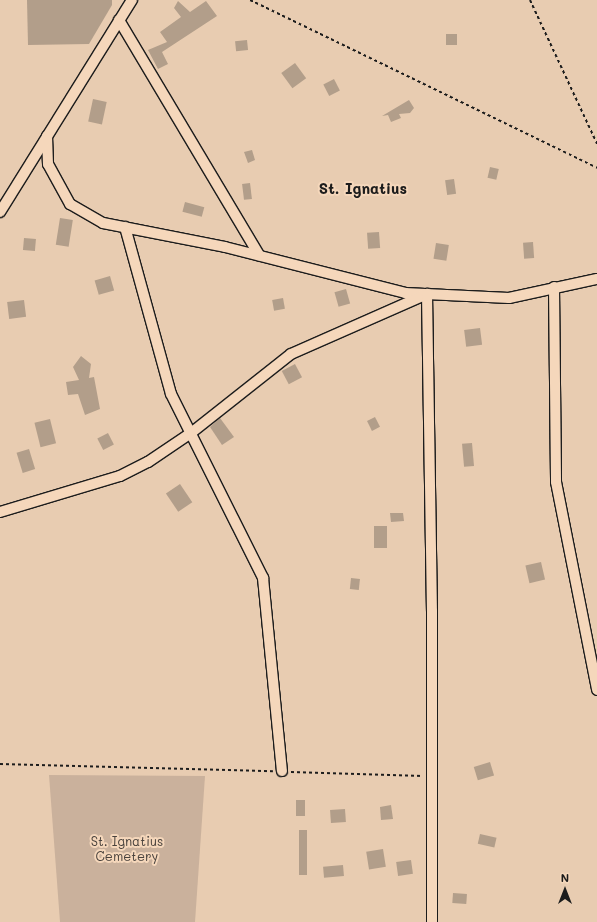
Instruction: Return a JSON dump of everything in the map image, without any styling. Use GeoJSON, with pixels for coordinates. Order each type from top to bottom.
{"type":"FeatureCollection","features":[{"type":"Feature","properties":{"kind":"street"},"geometry":{"type":"LineString","coordinates":[[1,207],[132,0]]}},
{"type":"Feature","properties":{"kind":"street"},"geometry":{"type":"LineString","coordinates":[[119,20],[258,255]]}},
{"type":"Feature","properties":{"kind":"street"},"geometry":{"type":"LineString","coordinates":[[47,136],[48,164],[70,204],[103,223],[258,255],[405,293],[509,298],[554,287],[597,279]]}},
{"type":"Feature","properties":{"kind":"street"},"geometry":{"type":"LineString","coordinates":[[125,227],[171,394],[263,578],[282,771]]}},
{"type":"Feature","properties":{"kind":"street"},"geometry":{"type":"LineString","coordinates":[[554,287],[556,482],[597,690]]}},
{"type":"Feature","properties":{"kind":"street"},"geometry":{"type":"LineString","coordinates":[[0,512],[120,476],[148,462],[191,434],[291,354],[427,294]]}},
{"type":"Feature","properties":{"kind":"street"},"geometry":{"type":"LineString","coordinates":[[427,294],[432,922]]}},
{"type":"Feature","properties":{"kind":"path"},"geometry":{"type":"LineString","coordinates":[[250,0],[597,168]]}},
{"type":"Feature","properties":{"kind":"path"},"geometry":{"type":"LineString","coordinates":[[530,0],[597,144]]}},
{"type":"Feature","properties":{"kind":"path"},"geometry":{"type":"LineString","coordinates":[[0,764],[432,776]]}},
{"type":"Feature","properties":{"kind":"green space","name":"St. Ignatius Cemetery"},"geometry":{"type":"Polygon","coordinates":[[[49,775],[205,776],[195,922],[60,922],[49,775]]]}},
{"type":"Feature","properties":{"kind":"building"},"geometry":{"type":"Polygon","coordinates":[[[27,0],[112,0],[112,5],[89,44],[28,45],[27,0]]]}},
{"type":"Feature","properties":{"kind":"building"},"geometry":{"type":"Polygon","coordinates":[[[178,1],[190,12],[206,1],[217,16],[162,52],[168,64],[158,69],[148,50],[167,42],[160,32],[181,17],[174,8],[178,1]]]}},
{"type":"Feature","properties":{"kind":"building"},"geometry":{"type":"Polygon","coordinates":[[[446,34],[457,34],[457,45],[446,45],[446,34]]]}},
{"type":"Feature","properties":{"kind":"building"},"geometry":{"type":"Polygon","coordinates":[[[247,40],[248,50],[236,51],[235,41],[247,40]]]}},
{"type":"Feature","properties":{"kind":"building"},"geometry":{"type":"Polygon","coordinates":[[[295,63],[306,78],[292,88],[281,73],[295,63]]]}},
{"type":"Feature","properties":{"kind":"building"},"geometry":{"type":"Polygon","coordinates":[[[334,79],[340,91],[329,96],[323,84],[334,79]]]}},
{"type":"Feature","properties":{"kind":"building"},"geometry":{"type":"Polygon","coordinates":[[[93,99],[107,102],[102,124],[88,121],[93,99]]]}},
{"type":"Feature","properties":{"kind":"building"},"geometry":{"type":"Polygon","coordinates":[[[409,100],[414,108],[410,113],[399,114],[401,118],[391,122],[388,115],[382,116],[409,100]]]}},
{"type":"Feature","properties":{"kind":"building"},"geometry":{"type":"Polygon","coordinates":[[[252,150],[255,160],[248,163],[244,152],[252,150]]]}},
{"type":"Feature","properties":{"kind":"building"},"geometry":{"type":"Polygon","coordinates":[[[490,167],[499,169],[496,180],[488,178],[490,167]]]}},
{"type":"Feature","properties":{"kind":"building"},"geometry":{"type":"Polygon","coordinates":[[[454,179],[456,194],[447,195],[445,180],[454,179]]]}},
{"type":"Feature","properties":{"kind":"building"},"geometry":{"type":"Polygon","coordinates":[[[250,183],[252,199],[244,200],[242,184],[250,183]]]}},
{"type":"Feature","properties":{"kind":"building"},"geometry":{"type":"Polygon","coordinates":[[[185,202],[204,207],[202,217],[182,212],[185,202]]]}},
{"type":"Feature","properties":{"kind":"building"},"geometry":{"type":"Polygon","coordinates":[[[60,218],[73,220],[69,247],[56,245],[60,218]]]}},
{"type":"Feature","properties":{"kind":"building"},"geometry":{"type":"Polygon","coordinates":[[[379,232],[380,248],[368,249],[367,233],[379,232]]]}},
{"type":"Feature","properties":{"kind":"building"},"geometry":{"type":"Polygon","coordinates":[[[24,238],[36,239],[35,251],[23,250],[24,238]]]}},
{"type":"Feature","properties":{"kind":"building"},"geometry":{"type":"Polygon","coordinates":[[[533,242],[534,258],[524,259],[523,243],[533,242]]]}},
{"type":"Feature","properties":{"kind":"building"},"geometry":{"type":"Polygon","coordinates":[[[436,243],[449,245],[446,261],[433,259],[436,243]]]}},
{"type":"Feature","properties":{"kind":"building"},"geometry":{"type":"Polygon","coordinates":[[[110,276],[114,290],[99,295],[95,280],[110,276]]]}},
{"type":"Feature","properties":{"kind":"building"},"geometry":{"type":"Polygon","coordinates":[[[346,289],[350,303],[339,307],[334,292],[346,289]]]}},
{"type":"Feature","properties":{"kind":"building"},"geometry":{"type":"Polygon","coordinates":[[[283,298],[285,309],[274,311],[272,300],[283,298]]]}},
{"type":"Feature","properties":{"kind":"building"},"geometry":{"type":"Polygon","coordinates":[[[24,300],[26,317],[9,319],[7,302],[24,300]]]}},
{"type":"Feature","properties":{"kind":"building"},"geometry":{"type":"Polygon","coordinates":[[[480,328],[482,345],[466,347],[464,330],[480,328]]]}},
{"type":"Feature","properties":{"kind":"building"},"geometry":{"type":"Polygon","coordinates":[[[81,356],[91,364],[89,378],[94,377],[100,409],[85,415],[78,394],[68,395],[66,382],[79,380],[73,367],[81,356]]]}},
{"type":"Feature","properties":{"kind":"building"},"geometry":{"type":"Polygon","coordinates":[[[295,364],[302,377],[289,384],[282,371],[295,364]]]}},
{"type":"Feature","properties":{"kind":"building"},"geometry":{"type":"Polygon","coordinates":[[[375,417],[380,427],[372,431],[367,421],[375,417]]]}},
{"type":"Feature","properties":{"kind":"building"},"geometry":{"type":"Polygon","coordinates":[[[220,418],[234,437],[222,445],[210,427],[220,418]]]}},
{"type":"Feature","properties":{"kind":"building"},"geometry":{"type":"Polygon","coordinates":[[[50,419],[56,443],[41,447],[34,423],[50,419]]]}},
{"type":"Feature","properties":{"kind":"building"},"geometry":{"type":"Polygon","coordinates":[[[108,433],[114,445],[103,450],[97,438],[108,433]]]}},
{"type":"Feature","properties":{"kind":"building"},"geometry":{"type":"Polygon","coordinates":[[[472,443],[474,466],[464,467],[462,444],[472,443]]]}},
{"type":"Feature","properties":{"kind":"building"},"geometry":{"type":"Polygon","coordinates":[[[29,449],[35,469],[23,473],[17,453],[29,449]]]}},
{"type":"Feature","properties":{"kind":"building"},"geometry":{"type":"Polygon","coordinates":[[[180,484],[192,502],[178,512],[166,494],[180,484]]]}},
{"type":"Feature","properties":{"kind":"building"},"geometry":{"type":"Polygon","coordinates":[[[390,513],[403,513],[404,521],[391,522],[390,513]]]}},
{"type":"Feature","properties":{"kind":"building"},"geometry":{"type":"Polygon","coordinates":[[[374,526],[387,526],[387,548],[374,548],[374,526]]]}},
{"type":"Feature","properties":{"kind":"building"},"geometry":{"type":"Polygon","coordinates":[[[541,562],[545,580],[529,583],[525,566],[541,562]]]}},
{"type":"Feature","properties":{"kind":"building"},"geometry":{"type":"Polygon","coordinates":[[[351,578],[360,579],[359,590],[350,589],[351,578]]]}},
{"type":"Feature","properties":{"kind":"building"},"geometry":{"type":"Polygon","coordinates":[[[490,762],[494,775],[478,780],[474,767],[490,762]]]}},
{"type":"Feature","properties":{"kind":"building"},"geometry":{"type":"Polygon","coordinates":[[[296,800],[305,800],[305,816],[296,816],[296,800]]]}},
{"type":"Feature","properties":{"kind":"building"},"geometry":{"type":"Polygon","coordinates":[[[391,805],[393,819],[381,820],[380,807],[391,805]]]}},
{"type":"Feature","properties":{"kind":"building"},"geometry":{"type":"Polygon","coordinates":[[[345,809],[346,822],[331,823],[330,810],[345,809]]]}},
{"type":"Feature","properties":{"kind":"building"},"geometry":{"type":"Polygon","coordinates":[[[299,830],[307,830],[307,875],[299,875],[299,830]]]}},
{"type":"Feature","properties":{"kind":"building"},"geometry":{"type":"Polygon","coordinates":[[[480,834],[497,838],[494,848],[478,844],[480,834]]]}},
{"type":"Feature","properties":{"kind":"building"},"geometry":{"type":"Polygon","coordinates":[[[383,849],[386,867],[369,869],[366,852],[383,849]]]}},
{"type":"Feature","properties":{"kind":"building"},"geometry":{"type":"Polygon","coordinates":[[[411,860],[413,874],[398,876],[396,862],[411,860]]]}},
{"type":"Feature","properties":{"kind":"building"},"geometry":{"type":"Polygon","coordinates":[[[343,865],[344,876],[324,878],[323,867],[343,865]]]}},
{"type":"Feature","properties":{"kind":"building"},"geometry":{"type":"Polygon","coordinates":[[[453,893],[467,894],[466,904],[452,903],[453,893]]]}},
{"type":"Feature","properties":{"kind":"district","name":"St. Ignatius"},"geometry":{"type":"Point","coordinates":[363,189]}}]}
